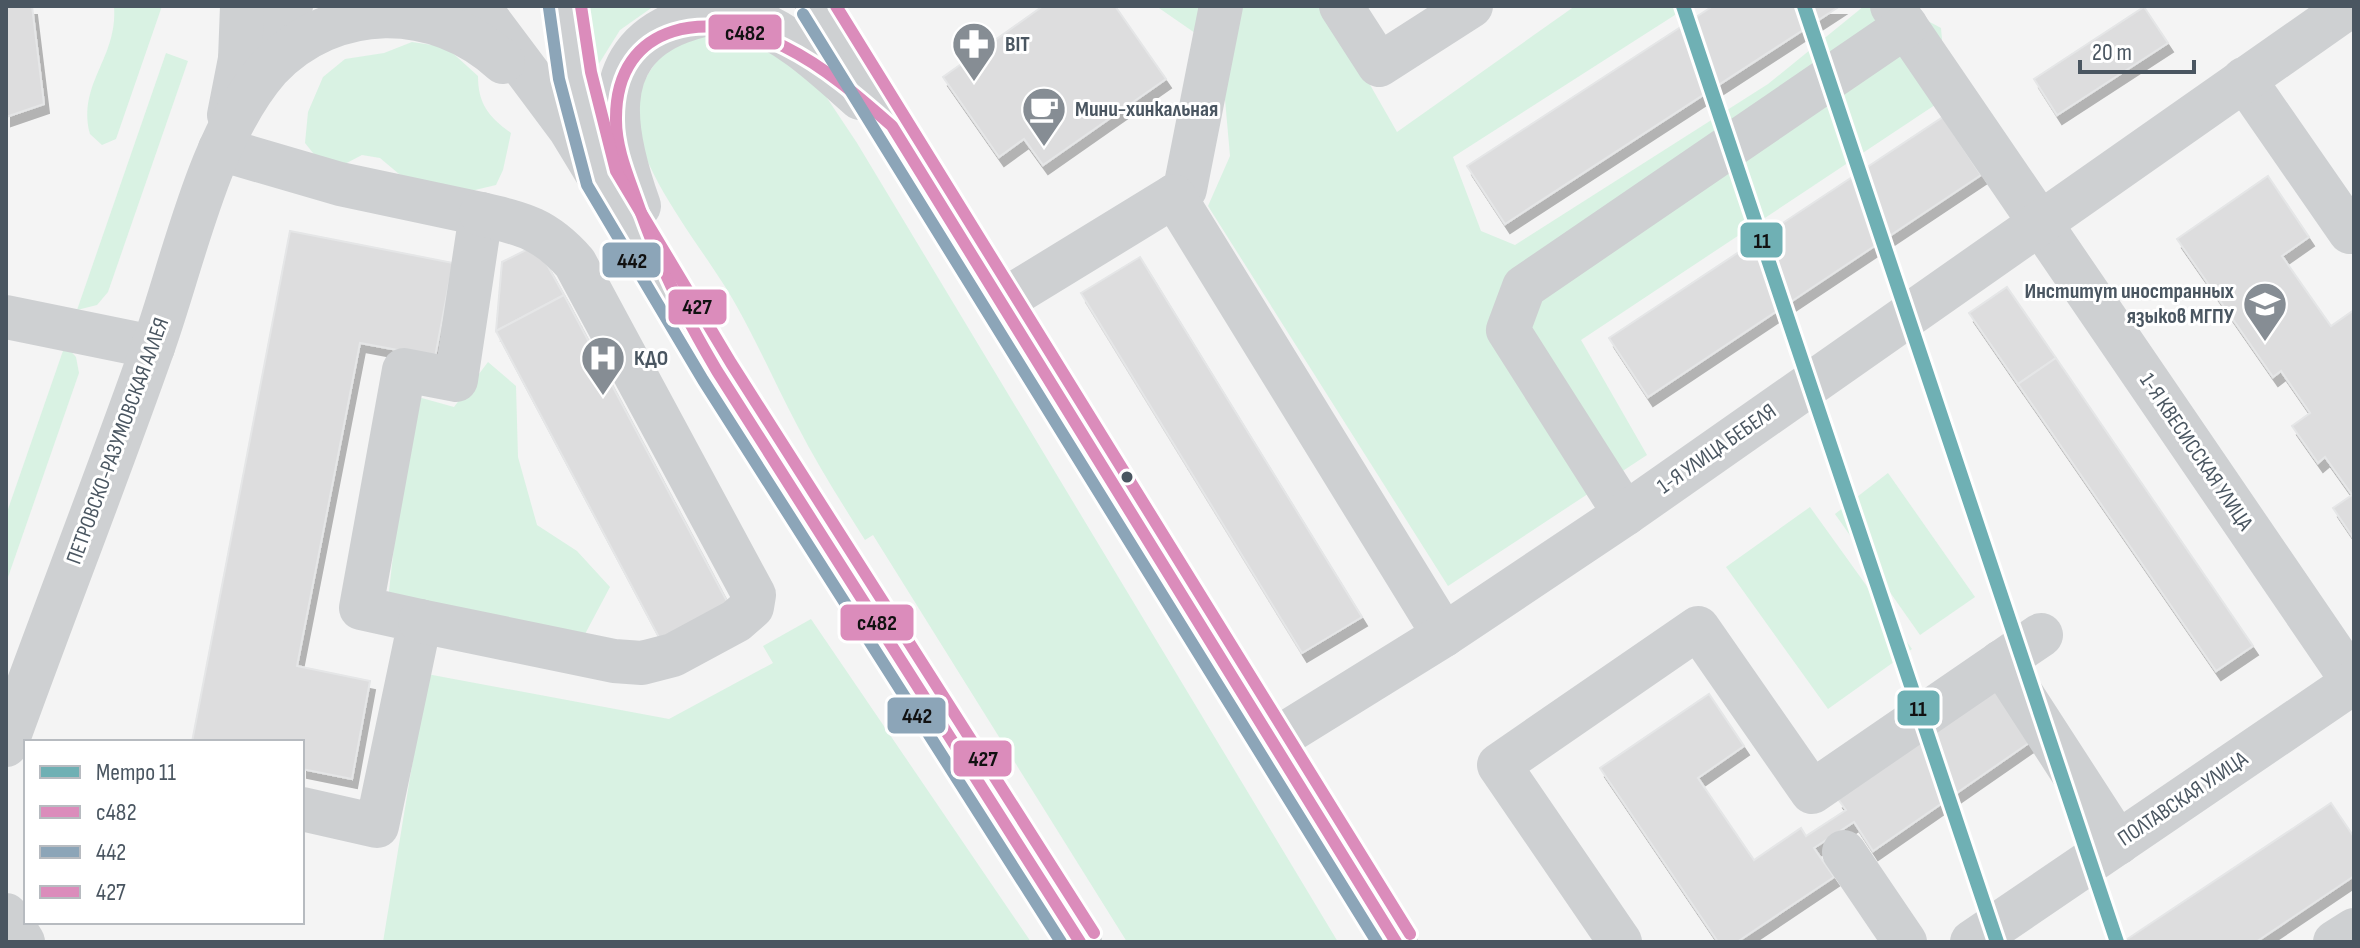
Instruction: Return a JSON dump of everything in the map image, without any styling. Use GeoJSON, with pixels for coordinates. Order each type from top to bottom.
{"type":"FeatureCollection","features":[{"type":"Feature","properties":{"kind":"street","name":"ПЕТРОВСКО-РАЗУМОВСКАЯ АЛЛЕЯ"},"geometry":{"type":"LineString","coordinates":[[17,741],[17,682],[153,347],[223,142],[240,59],[242,6]]}},
{"type":"Feature","properties":{"kind":"street"},"geometry":{"type":"LineString","coordinates":[[240,59],[264,24],[291,6]]}},
{"type":"Feature","properties":{"kind":"street"},"geometry":{"type":"LineString","coordinates":[[478,6],[570,129],[601,177],[717,371],[1080,942]]}},
{"type":"Feature","properties":{"kind":"street"},"geometry":{"type":"LineString","coordinates":[[565,6],[575,75],[601,177]]}},
{"type":"Feature","properties":{"kind":"street"},"geometry":{"type":"LineString","coordinates":[[817,6],[1396,942]]}},
{"type":"Feature","properties":{"kind":"street"},"geometry":{"type":"LineString","coordinates":[[1001,302],[1185,189],[1221,6]]}},
{"type":"Feature","properties":{"kind":"street"},"geometry":{"type":"LineString","coordinates":[[1341,6],[1379,65],[1471,6]]}},
{"type":"Feature","properties":{"kind":"street","name":"1-Я УЛИЦА БЕБЕЛЯ"},"geometry":{"type":"LineString","coordinates":[[1273,741],[1444,635],[1625,514],[2350,6]]}},
{"type":"Feature","properties":{"kind":"street","name":"ПЕТРОВСКО-РАЗУМОВСКАЯ АЛЛЕЯ"},"geometry":{"type":"LineString","coordinates":[[223,142],[269,69],[299,41],[326,25],[401,9],[439,18],[488,47],[570,129]]}},
{"type":"Feature","properties":{"kind":"street"},"geometry":{"type":"LineString","coordinates":[[665,281],[621,156],[616,120],[619,90],[628,65],[659,33],[695,16],[718,13],[742,15],[797,45],[892,126]]}},
{"type":"Feature","properties":{"kind":"street"},"geometry":{"type":"LineString","coordinates":[[1625,514],[1508,330],[1524,287],[1899,16]]}},
{"type":"Feature","properties":{"kind":"street","name":"1-Я КВЕСИССКАЯ УЛИЦА"},"geometry":{"type":"LineString","coordinates":[[1899,16],[2354,683]]}},
{"type":"Feature","properties":{"kind":"street"},"geometry":{"type":"LineString","coordinates":[[2244,79],[2350,232]]}},
{"type":"Feature","properties":{"kind":"street"},"geometry":{"type":"LineString","coordinates":[[223,142],[340,184],[481,214],[528,225],[555,240],[575,263],[754,595],[752,607],[736,621],[673,655],[642,663],[614,661],[361,608],[404,370],[456,380],[481,214]]}},
{"type":"Feature","properties":{"kind":"street"},"geometry":{"type":"LineString","coordinates":[[1174,196],[1444,635]]}},
{"type":"Feature","properties":{"kind":"street"},"geometry":{"type":"LineString","coordinates":[[6,317],[153,347]]}},
{"type":"Feature","properties":{"kind":"street"},"geometry":{"type":"LineString","coordinates":[[304,809],[377,826],[420,621]]}},
{"type":"Feature","properties":{"kind":"street"},"geometry":{"type":"LineString","coordinates":[[1620,942],[1499,765],[1698,628],[1812,792],[2041,635]]}},
{"type":"Feature","properties":{"kind":"street"},"geometry":{"type":"LineString","coordinates":[[2001,662],[2118,843]]}},
{"type":"Feature","properties":{"kind":"street","name":"ПОЛТАВСКАЯ УЛИЦА"},"geometry":{"type":"LineString","coordinates":[[1972,942],[2354,683]]}},
{"type":"Feature","properties":{"kind":"street"},"geometry":{"type":"LineString","coordinates":[[1844,852],[1905,942]]}},
{"type":"Feature","properties":{"kind":"street"},"geometry":{"type":"LineString","coordinates":[[6,915],[23,942]]}},
{"type":"Feature","properties":{"kind":"street"},"geometry":{"type":"LineString","coordinates":[[2335,942],[2354,930]]}},
{"type":"Feature","properties":{"kind":"green space"},"geometry":{"type":"Polygon","coordinates":[[[114,6],[162,6],[116,139],[102,145],[90,134],[87,116],[93,85],[114,25],[114,6]]]}},
{"type":"Feature","properties":{"kind":"green space"},"geometry":{"type":"Polygon","coordinates":[[[582,6],[654,6],[620,30],[595,70],[582,6]]]}},
{"type":"Feature","properties":{"kind":"green space"},"geometry":{"type":"Polygon","coordinates":[[[1156,6],[1325,6],[1397,132],[1575,6],[1689,6],[1453,157],[1481,231],[1515,245],[1768,84],[1864,6],[1900,6],[1941,28],[1947,97],[1581,340],[1647,455],[1448,586],[1208,206],[1230,156],[1224,88],[1195,33],[1156,6]]]}},
{"type":"Feature","properties":{"kind":"green space"},"geometry":{"type":"Polygon","coordinates":[[[744,30],[815,80],[857,143],[1338,942],[1127,942],[873,535],[865,540],[805,440],[736,305],[659,184],[638,134],[636,112],[641,90],[651,70],[666,52],[691,36],[744,30]]]}},
{"type":"Feature","properties":{"kind":"green space"},"geometry":{"type":"Polygon","coordinates":[[[412,42],[446,47],[478,76],[486,109],[511,133],[503,170],[496,185],[450,196],[399,174],[380,158],[362,155],[339,167],[317,158],[305,143],[308,112],[323,77],[345,59],[384,53],[412,42]]]}},
{"type":"Feature","properties":{"kind":"green space"},"geometry":{"type":"Polygon","coordinates":[[[166,53],[188,61],[108,292],[97,305],[77,310],[166,53]]]}},
{"type":"Feature","properties":{"kind":"green space"},"geometry":{"type":"Polygon","coordinates":[[[65,345],[76,357],[79,373],[6,583],[6,515],[65,345]]]}},
{"type":"Feature","properties":{"kind":"green space"},"geometry":{"type":"Polygon","coordinates":[[[488,362],[516,386],[518,457],[537,525],[577,551],[610,587],[585,634],[388,600],[411,395],[454,407],[488,362]]]}},
{"type":"Feature","properties":{"kind":"green space"},"geometry":{"type":"Polygon","coordinates":[[[1888,473],[1975,597],[1920,635],[1835,514],[1888,473]]]}},
{"type":"Feature","properties":{"kind":"green space"},"geometry":{"type":"Polygon","coordinates":[[[1810,507],[1912,649],[1828,709],[1726,567],[1810,507]]]}},
{"type":"Feature","properties":{"kind":"green space"},"geometry":{"type":"Polygon","coordinates":[[[811,619],[1031,942],[383,942],[427,674],[669,719],[773,663],[763,646],[811,619]]]}},
{"type":"Feature","properties":{"kind":"building"},"geometry":{"type":"Polygon","coordinates":[[[6,6],[32,6],[44,104],[6,117],[6,6]]]}},
{"type":"Feature","properties":{"kind":"building"},"geometry":{"type":"Polygon","coordinates":[[[1043,6],[1115,6],[1166,79],[1043,165],[1024,139],[999,157],[943,77],[1043,6]]]}},
{"type":"Feature","properties":{"kind":"building"},"geometry":{"type":"Polygon","coordinates":[[[1713,6],[1840,6],[1505,224],[1467,166],[1713,6]]]}},
{"type":"Feature","properties":{"kind":"building"},"geometry":{"type":"Polygon","coordinates":[[[2144,7],[2168,43],[2057,115],[2034,79],[2144,7]]]}},
{"type":"Feature","properties":{"kind":"building"},"geometry":{"type":"Polygon","coordinates":[[[1943,117],[1981,175],[1648,397],[1609,338],[1943,117]]]}},
{"type":"Feature","properties":{"kind":"building"},"geometry":{"type":"Polygon","coordinates":[[[2268,176],[2309,237],[2282,256],[2331,326],[2354,310],[2354,539],[2333,508],[2352,495],[2325,457],[2318,463],[2292,426],[2310,413],[2281,371],[2273,377],[2177,239],[2268,176]]]}},
{"type":"Feature","properties":{"kind":"building"},"geometry":{"type":"Polygon","coordinates":[[[290,231],[453,263],[435,357],[360,343],[297,666],[370,681],[352,779],[304,769],[304,740],[192,740],[290,231]]]}},
{"type":"Feature","properties":{"kind":"building"},"geometry":{"type":"Polygon","coordinates":[[[536,245],[564,295],[496,331],[502,262],[536,245]]]}},
{"type":"Feature","properties":{"kind":"building"},"geometry":{"type":"Polygon","coordinates":[[[1140,257],[1362,617],[1302,653],[1081,293],[1140,257]]]}},
{"type":"Feature","properties":{"kind":"building"},"geometry":{"type":"Polygon","coordinates":[[[2007,287],[2056,358],[2018,384],[1969,313],[2007,287]]]}},
{"type":"Feature","properties":{"kind":"building"},"geometry":{"type":"Polygon","coordinates":[[[564,295],[730,607],[662,643],[496,331],[564,295]]]}},
{"type":"Feature","properties":{"kind":"building"},"geometry":{"type":"Polygon","coordinates":[[[2056,358],[2253,646],[2216,671],[2018,384],[2056,358]]]}},
{"type":"Feature","properties":{"kind":"building"},"geometry":{"type":"Polygon","coordinates":[[[2000,686],[2036,738],[1873,851],[1854,822],[1814,848],[1834,877],[1737,942],[1718,942],[1600,768],[1709,694],[1744,746],[1698,778],[1754,860],[1801,828],[1806,836],[1846,810],[1838,799],[2000,686]]]}},
{"type":"Feature","properties":{"kind":"building"},"geometry":{"type":"Polygon","coordinates":[[[2331,803],[2354,837],[2354,876],[2256,942],[2123,942],[2331,803]]]}},
{"type":"Feature","properties":{"kind":"metro line","name":"11"},"geometry":{"type":"LineString","coordinates":[[1683,6],[1997,942]]}},
{"type":"Feature","properties":{"kind":"metro line","name":"11"},"geometry":{"type":"LineString","coordinates":[[1804,6],[2117,942]]}},
{"type":"Feature","properties":{"kind":"transit line","name":"427"},"geometry":{"type":"LineString","coordinates":[[581,6],[591,72],[616,171],[731,363],[1094,933]]}},
{"type":"Feature","properties":{"kind":"transit line","name":"427"},"geometry":{"type":"LineString","coordinates":[[836,6],[1410,934]]}},
{"type":"Feature","properties":{"kind":"transit line","name":"442"},"geometry":{"type":"LineString","coordinates":[[549,8],[559,79],[587,185],[703,380],[1061,942]]}},
{"type":"Feature","properties":{"kind":"transit line","name":"442"},"geometry":{"type":"LineString","coordinates":[[803,14],[1377,942]]}},
{"type":"Feature","properties":{"kind":"transit line","name":"с482"},"geometry":{"type":"LineString","coordinates":[[1080,942],[717,371],[662,265],[625,168],[616,120],[620,86],[632,61],[650,42],[673,31],[700,27],[728,28],[757,35],[785,47],[828,73],[892,126],[1396,942]]}},
{"type":"Feature","properties":{"kind":"place","name":"BIT"},"geometry":{"type":"Point","coordinates":[974,83]}},
{"type":"Feature","properties":{"kind":"place","name":"Мини-хинкальная"},"geometry":{"type":"Point","coordinates":[1044,148]}},
{"type":"Feature","properties":{"kind":"place","name":"Институт иностранных языков МГПУ"},"geometry":{"type":"Point","coordinates":[2265,343]}},
{"type":"Feature","properties":{"kind":"place","name":"КДО"},"geometry":{"type":"Point","coordinates":[603,397]}}]}
